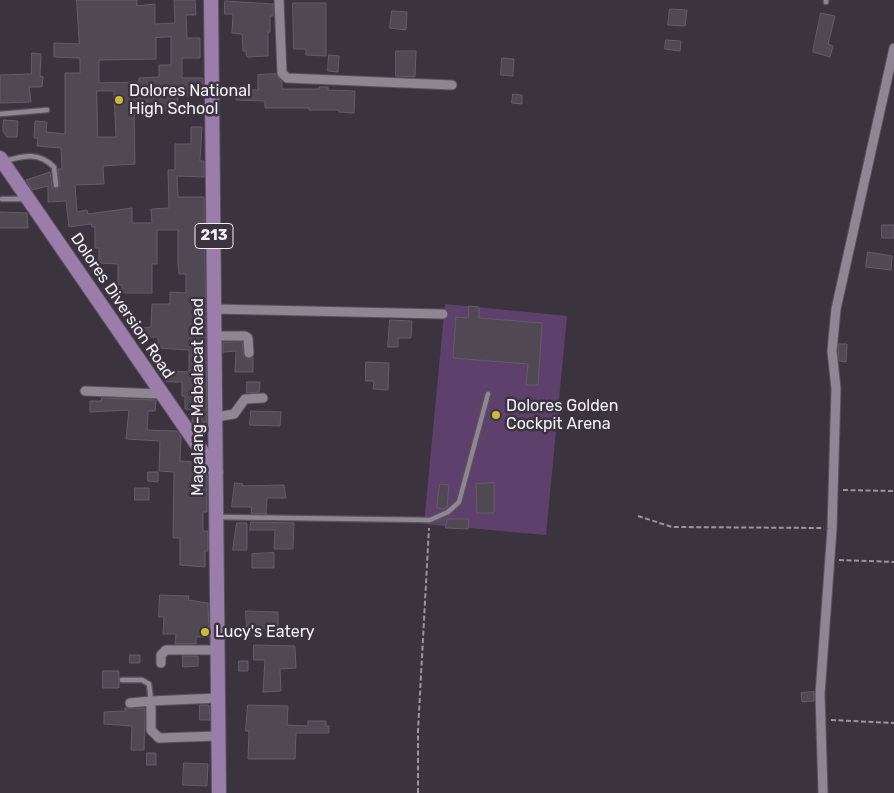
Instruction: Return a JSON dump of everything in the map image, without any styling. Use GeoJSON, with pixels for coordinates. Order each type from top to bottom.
{"type":"FeatureCollection","features":[{"type":"Feature","properties":{"kind":"main road","name":"Magalang-Mabalacat Road"},"geometry":{"type":"LineString","coordinates":[[211,0],[219,793]]}},
{"type":"Feature","properties":{"kind":"main road","name":"Dolores Diversion Road"},"geometry":{"type":"LineString","coordinates":[[1,160],[216,472]]}},
{"type":"Feature","properties":{"kind":"street"},"geometry":{"type":"LineString","coordinates":[[279,0],[282,73],[287,78],[452,85]]}},
{"type":"Feature","properties":{"kind":"street"},"geometry":{"type":"LineString","coordinates":[[824,793],[820,694],[832,529],[836,389],[832,351],[836,309],[894,48]]}},
{"type":"Feature","properties":{"kind":"street"},"geometry":{"type":"LineString","coordinates":[[215,308],[443,314]]}},
{"type":"Feature","properties":{"kind":"street"},"geometry":{"type":"LineString","coordinates":[[215,336],[245,336],[248,338],[249,353]]}},
{"type":"Feature","properties":{"kind":"street"},"geometry":{"type":"LineString","coordinates":[[85,391],[161,394]]}},
{"type":"Feature","properties":{"kind":"street"},"geometry":{"type":"LineString","coordinates":[[216,417],[234,414],[245,399],[263,398]]}},
{"type":"Feature","properties":{"kind":"street"},"geometry":{"type":"LineString","coordinates":[[161,663],[162,655],[166,650],[218,650]]}},
{"type":"Feature","properties":{"kind":"street"},"geometry":{"type":"LineString","coordinates":[[130,703],[218,698]]}},
{"type":"Feature","properties":{"kind":"street"},"geometry":{"type":"LineString","coordinates":[[151,701],[149,721],[151,730],[156,737],[218,736]]}},
{"type":"Feature","properties":{"kind":"lane"},"geometry":{"type":"LineString","coordinates":[[0,114],[47,110]]}},
{"type":"Feature","properties":{"kind":"lane"},"geometry":{"type":"LineString","coordinates":[[1,160],[27,154],[38,157],[54,167],[56,185]]}},
{"type":"Feature","properties":{"kind":"lane"},"geometry":{"type":"LineString","coordinates":[[2,199],[28,199]]}},
{"type":"Feature","properties":{"kind":"lane"},"geometry":{"type":"LineString","coordinates":[[217,517],[430,520],[448,512],[459,502],[488,394]]}},
{"type":"Feature","properties":{"kind":"lane"},"geometry":{"type":"LineString","coordinates":[[122,680],[142,680],[149,684],[151,701]]}},
{"type":"Feature","properties":{"kind":"path"},"geometry":{"type":"LineString","coordinates":[[833,490],[894,491]]}},
{"type":"Feature","properties":{"kind":"path"},"geometry":{"type":"LineString","coordinates":[[638,516],[672,527],[832,529]]}},
{"type":"Feature","properties":{"kind":"path"},"geometry":{"type":"LineString","coordinates":[[418,793],[430,520]]}},
{"type":"Feature","properties":{"kind":"path"},"geometry":{"type":"LineString","coordinates":[[830,560],[894,562]]}},
{"type":"Feature","properties":{"kind":"path"},"geometry":{"type":"LineString","coordinates":[[821,720],[894,723]]}},
{"type":"Feature","properties":{"kind":"shaded area","name":"Dolores Golden Cockpit Arena"},"geometry":{"type":"Polygon","coordinates":[[[445,304],[567,316],[546,535],[424,524],[445,304]]]}},
{"type":"Feature","properties":{"kind":"building"},"geometry":{"type":"Polygon","coordinates":[[[77,0],[137,0],[137,6],[155,4],[155,24],[175,23],[174,0],[195,0],[196,15],[186,15],[187,38],[200,38],[200,58],[182,58],[182,78],[203,78],[203,96],[178,96],[177,110],[134,113],[135,164],[103,166],[104,184],[75,185],[77,212],[87,210],[88,214],[132,208],[132,223],[152,223],[151,209],[169,208],[168,170],[175,170],[175,144],[191,144],[191,127],[202,127],[200,161],[204,161],[204,177],[177,176],[178,197],[204,197],[207,422],[192,422],[193,410],[185,409],[185,396],[182,396],[182,382],[166,382],[167,371],[189,372],[189,350],[158,348],[158,337],[141,337],[141,328],[151,327],[152,304],[170,304],[170,292],[186,293],[186,274],[179,274],[178,230],[157,230],[157,264],[152,264],[152,293],[122,293],[122,285],[118,285],[118,264],[99,263],[99,248],[95,248],[95,227],[92,227],[91,224],[69,227],[66,201],[48,202],[48,186],[32,190],[26,180],[50,172],[52,187],[57,189],[60,186],[58,169],[62,169],[61,148],[37,146],[38,138],[34,138],[35,121],[47,122],[46,132],[65,134],[65,73],[80,73],[80,58],[54,57],[54,43],[79,44],[77,0]],[[171,37],[156,38],[156,59],[99,60],[99,83],[139,82],[139,78],[159,77],[159,65],[171,65],[171,37]],[[97,91],[98,137],[116,137],[114,91],[97,91]]]}},
{"type":"Feature","properties":{"kind":"building"},"geometry":{"type":"Polygon","coordinates":[[[225,1],[273,4],[273,16],[270,16],[270,32],[268,32],[268,56],[247,57],[246,51],[243,51],[242,34],[232,33],[233,14],[225,14],[225,1]]]}},
{"type":"Feature","properties":{"kind":"building"},"geometry":{"type":"Polygon","coordinates":[[[293,3],[326,3],[326,56],[306,55],[306,49],[294,49],[293,3]]]}},
{"type":"Feature","properties":{"kind":"building"},"geometry":{"type":"Polygon","coordinates":[[[670,9],[687,10],[685,26],[668,25],[670,9]]]}},
{"type":"Feature","properties":{"kind":"building"},"geometry":{"type":"Polygon","coordinates":[[[392,11],[407,12],[406,30],[390,28],[392,11]]]}},
{"type":"Feature","properties":{"kind":"building"},"geometry":{"type":"Polygon","coordinates":[[[821,13],[835,16],[828,44],[833,46],[830,57],[813,52],[821,13]]]}},
{"type":"Feature","properties":{"kind":"building"},"geometry":{"type":"Polygon","coordinates":[[[666,40],[681,41],[680,51],[665,49],[666,40]]]}},
{"type":"Feature","properties":{"kind":"building"},"geometry":{"type":"Polygon","coordinates":[[[396,51],[416,51],[415,77],[396,76],[396,51]]]}},
{"type":"Feature","properties":{"kind":"building"},"geometry":{"type":"Polygon","coordinates":[[[32,53],[41,54],[40,76],[43,77],[42,87],[29,87],[31,102],[0,103],[0,75],[31,74],[32,53]]]}},
{"type":"Feature","properties":{"kind":"building"},"geometry":{"type":"Polygon","coordinates":[[[329,55],[339,56],[338,72],[328,71],[329,55]]]}},
{"type":"Feature","properties":{"kind":"building"},"geometry":{"type":"Polygon","coordinates":[[[502,58],[514,59],[513,76],[501,75],[502,58]]]}},
{"type":"Feature","properties":{"kind":"building"},"geometry":{"type":"Polygon","coordinates":[[[276,74],[282,82],[282,89],[319,89],[319,87],[328,87],[328,90],[355,91],[354,113],[339,112],[339,110],[309,110],[309,108],[265,108],[265,101],[236,100],[236,90],[258,90],[258,75],[276,74]]]}},
{"type":"Feature","properties":{"kind":"building"},"geometry":{"type":"Polygon","coordinates":[[[513,94],[522,95],[522,104],[512,103],[513,94]]]}},
{"type":"Feature","properties":{"kind":"building"},"geometry":{"type":"Polygon","coordinates":[[[4,120],[18,121],[17,137],[7,137],[3,131],[4,120]]]}},
{"type":"Feature","properties":{"kind":"building"},"geometry":{"type":"Polygon","coordinates":[[[0,212],[27,213],[28,228],[0,228],[0,212]]]}},
{"type":"Feature","properties":{"kind":"building"},"geometry":{"type":"Polygon","coordinates":[[[882,225],[894,225],[894,238],[882,238],[882,225]]]}},
{"type":"Feature","properties":{"kind":"building"},"geometry":{"type":"Polygon","coordinates":[[[868,252],[892,256],[891,270],[866,267],[868,252]]]}},
{"type":"Feature","properties":{"kind":"building"},"geometry":{"type":"Polygon","coordinates":[[[469,306],[479,307],[479,318],[542,323],[538,385],[526,385],[528,364],[453,358],[456,317],[468,318],[469,306]]]}},
{"type":"Feature","properties":{"kind":"building"},"geometry":{"type":"Polygon","coordinates":[[[390,320],[412,321],[411,338],[398,338],[398,347],[388,347],[390,320]]]}},
{"type":"Feature","properties":{"kind":"building"},"geometry":{"type":"Polygon","coordinates":[[[242,342],[244,357],[249,359],[253,357],[253,372],[235,372],[236,351],[223,352],[223,343],[242,342]]]}},
{"type":"Feature","properties":{"kind":"building"},"geometry":{"type":"Polygon","coordinates":[[[839,344],[847,344],[846,362],[839,361],[839,344]]]}},
{"type":"Feature","properties":{"kind":"building"},"geometry":{"type":"Polygon","coordinates":[[[366,362],[389,363],[388,390],[373,389],[374,381],[366,381],[366,362]]]}},
{"type":"Feature","properties":{"kind":"building"},"geometry":{"type":"Polygon","coordinates":[[[247,382],[260,382],[259,392],[247,393],[247,382]]]}},
{"type":"Feature","properties":{"kind":"building"},"geometry":{"type":"Polygon","coordinates":[[[102,398],[156,400],[155,411],[148,411],[147,430],[177,431],[181,437],[180,461],[198,462],[207,474],[207,512],[203,512],[203,531],[208,531],[208,551],[205,551],[205,567],[180,565],[180,538],[173,538],[174,472],[159,471],[160,441],[126,439],[129,410],[90,412],[90,401],[101,401],[102,398]]]}},
{"type":"Feature","properties":{"kind":"building"},"geometry":{"type":"Polygon","coordinates":[[[251,411],[281,412],[280,426],[250,425],[251,411]]]}},
{"type":"Feature","properties":{"kind":"building"},"geometry":{"type":"Polygon","coordinates":[[[148,472],[158,472],[158,482],[148,481],[148,472]]]}},
{"type":"Feature","properties":{"kind":"building"},"geometry":{"type":"Polygon","coordinates":[[[235,483],[243,484],[242,486],[284,485],[286,498],[267,498],[266,514],[251,513],[252,507],[232,507],[235,483]]]}},
{"type":"Feature","properties":{"kind":"building"},"geometry":{"type":"Polygon","coordinates":[[[494,483],[494,513],[477,513],[476,484],[494,483]]]}},
{"type":"Feature","properties":{"kind":"building"},"geometry":{"type":"Polygon","coordinates":[[[440,484],[449,485],[447,507],[444,509],[437,508],[440,484]]]}},
{"type":"Feature","properties":{"kind":"building"},"geometry":{"type":"Polygon","coordinates":[[[135,488],[149,488],[149,500],[135,500],[135,488]]]}},
{"type":"Feature","properties":{"kind":"building"},"geometry":{"type":"Polygon","coordinates":[[[447,519],[469,519],[468,529],[446,528],[447,519]]]}},
{"type":"Feature","properties":{"kind":"building"},"geometry":{"type":"Polygon","coordinates":[[[251,522],[294,523],[293,549],[274,549],[275,530],[250,530],[251,522]]]}},
{"type":"Feature","properties":{"kind":"building"},"geometry":{"type":"Polygon","coordinates":[[[237,523],[247,523],[247,550],[233,550],[237,523]]]}},
{"type":"Feature","properties":{"kind":"building"},"geometry":{"type":"Polygon","coordinates":[[[274,553],[274,568],[252,568],[252,554],[274,553]]]}},
{"type":"Feature","properties":{"kind":"building"},"geometry":{"type":"Polygon","coordinates":[[[160,595],[189,596],[188,600],[208,603],[209,637],[196,637],[196,644],[175,644],[176,634],[163,634],[164,617],[159,617],[160,595]]]}},
{"type":"Feature","properties":{"kind":"building"},"geometry":{"type":"Polygon","coordinates":[[[246,611],[278,612],[278,629],[247,628],[246,611]]]}},
{"type":"Feature","properties":{"kind":"building"},"geometry":{"type":"Polygon","coordinates":[[[254,645],[295,646],[296,668],[280,669],[281,691],[263,692],[265,660],[254,660],[254,645]]]}},
{"type":"Feature","properties":{"kind":"building"},"geometry":{"type":"Polygon","coordinates":[[[130,655],[140,655],[140,663],[130,663],[130,655]]]}},
{"type":"Feature","properties":{"kind":"building"},"geometry":{"type":"Polygon","coordinates":[[[183,656],[198,656],[198,666],[183,667],[183,656]]]}},
{"type":"Feature","properties":{"kind":"building"},"geometry":{"type":"Polygon","coordinates":[[[239,661],[248,661],[248,671],[239,671],[239,661]]]}},
{"type":"Feature","properties":{"kind":"building"},"geometry":{"type":"Polygon","coordinates":[[[103,671],[119,671],[119,688],[103,688],[103,671]]]}},
{"type":"Feature","properties":{"kind":"building"},"geometry":{"type":"Polygon","coordinates":[[[814,692],[814,701],[802,702],[801,693],[814,692]]]}},
{"type":"Feature","properties":{"kind":"building"},"geometry":{"type":"Polygon","coordinates":[[[200,705],[209,705],[210,720],[200,720],[200,705]]]}},
{"type":"Feature","properties":{"kind":"building"},"geometry":{"type":"Polygon","coordinates":[[[248,705],[288,706],[287,725],[308,726],[308,721],[326,721],[326,726],[329,726],[329,733],[296,733],[295,759],[248,759],[249,731],[246,731],[248,705]]]}},
{"type":"Feature","properties":{"kind":"building"},"geometry":{"type":"Polygon","coordinates":[[[125,708],[145,708],[144,750],[131,750],[132,726],[104,724],[104,712],[125,711],[125,708]]]}},
{"type":"Feature","properties":{"kind":"building"},"geometry":{"type":"Polygon","coordinates":[[[147,753],[156,753],[156,765],[147,765],[147,753]]]}},
{"type":"Feature","properties":{"kind":"building"},"geometry":{"type":"Polygon","coordinates":[[[184,763],[208,764],[207,786],[183,785],[184,763]]]}},
{"type":"Feature","properties":{"kind":"place","name":"Dolores National High School"},"geometry":{"type":"Point","coordinates":[119,100]}},
{"type":"Feature","properties":{"kind":"place","name":"Dolores Golden Cockpit Arena"},"geometry":{"type":"Point","coordinates":[496,415]}},
{"type":"Feature","properties":{"kind":"place","name":"Lucy's Eatery"},"geometry":{"type":"Point","coordinates":[205,632]}}]}
